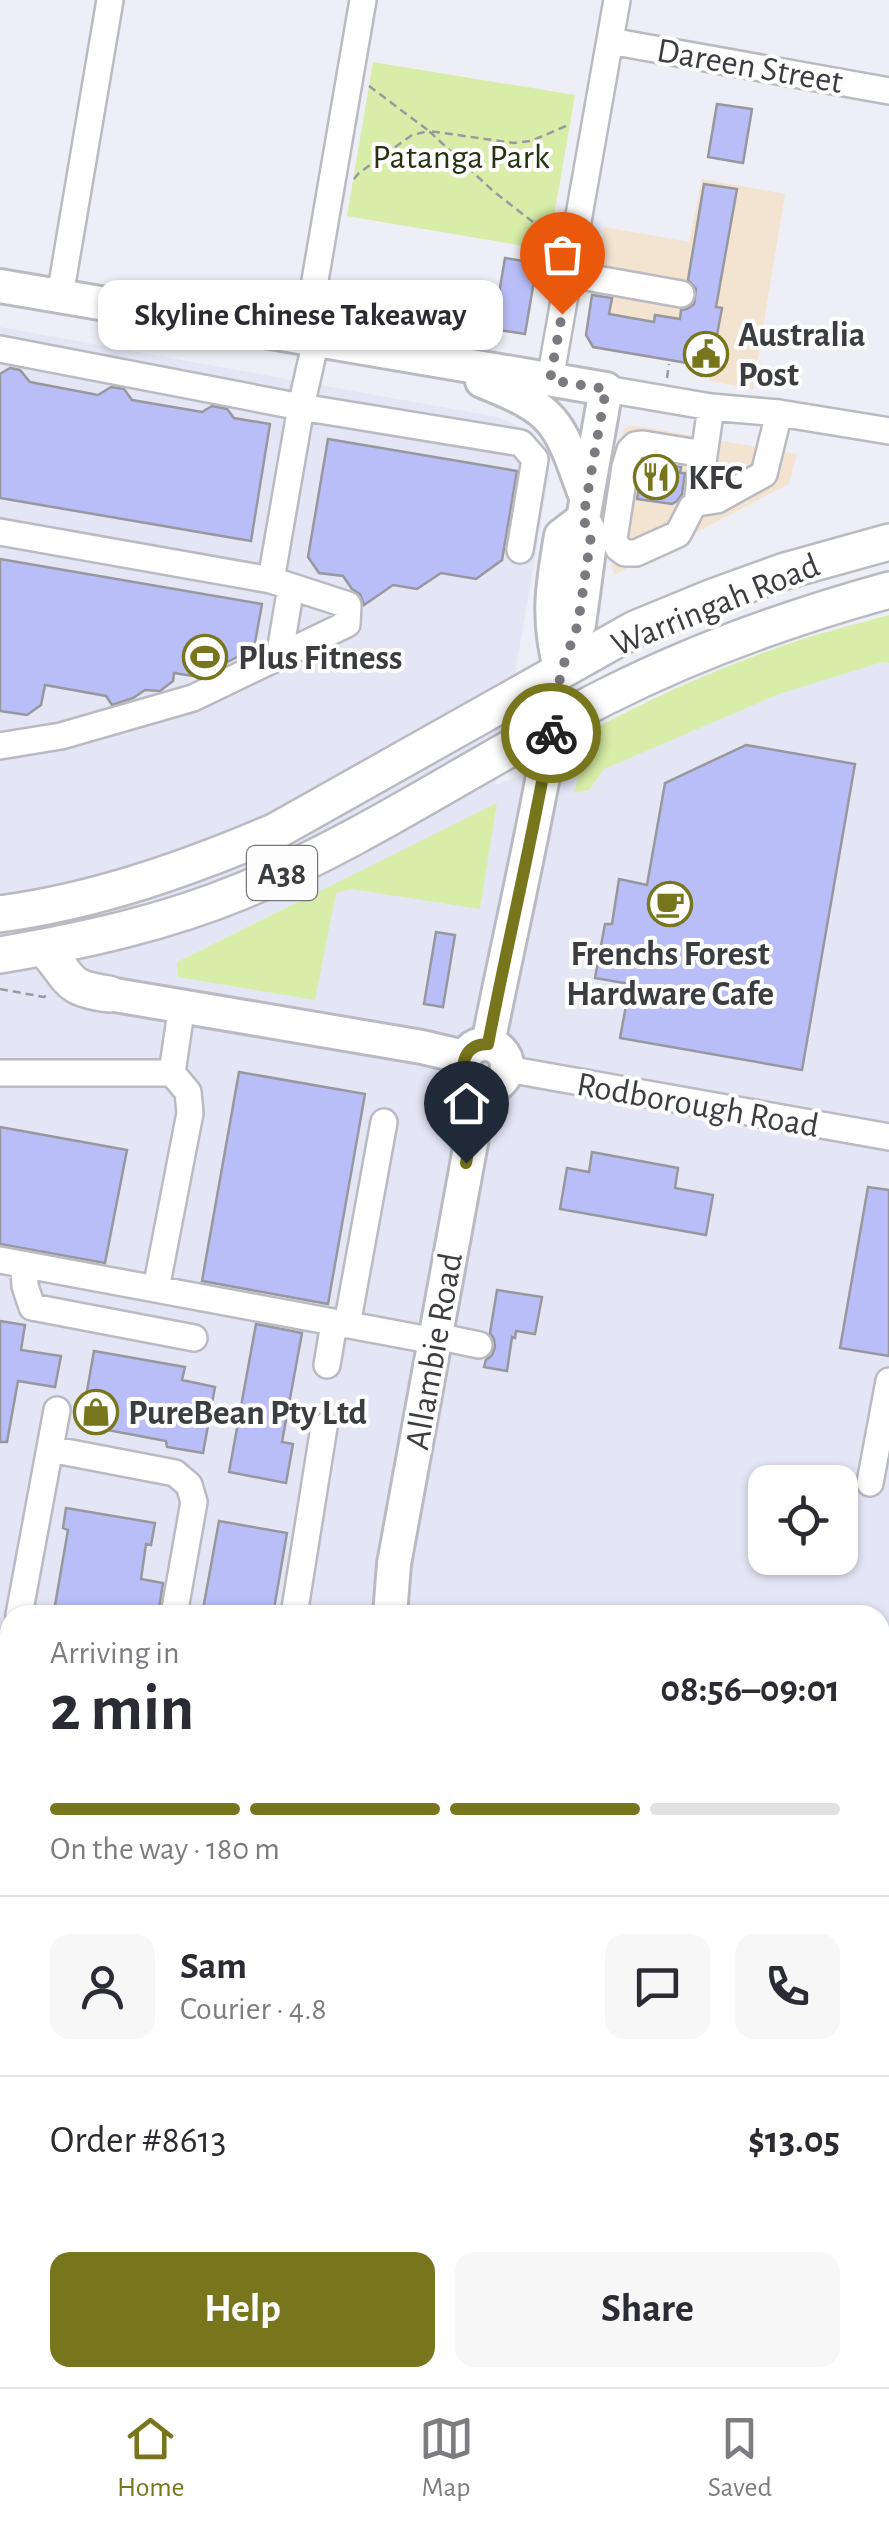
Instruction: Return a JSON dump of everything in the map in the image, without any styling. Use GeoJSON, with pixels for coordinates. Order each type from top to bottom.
{"type":"FeatureCollection","features":[{"type":"Feature","properties":{"kind":"highway","name":"Warringah Road"},"geometry":{"type":"LineString","coordinates":[[0,914],[53,907],[220,855],[276,831],[635,630],[713,596],[889,542]]}},
{"type":"Feature","properties":{"kind":"highway","name":"Warringah Road"},"geometry":{"type":"LineString","coordinates":[[0,955],[156,921],[238,892],[380,824],[602,698],[662,669],[745,634],[889,590]]}},
{"type":"Feature","properties":{"kind":"highway","name":"Allambie Road"},"geometry":{"type":"LineString","coordinates":[[552,726],[561,672]]}},
{"type":"Feature","properties":{"kind":"highway"},"geometry":{"type":"LineString","coordinates":[[44,948],[77,987],[109,994]]}},
{"type":"Feature","properties":{"kind":"main road"},"geometry":{"type":"LineString","coordinates":[[0,286],[606,389]]}},
{"type":"Feature","properties":{"kind":"main road"},"geometry":{"type":"LineString","coordinates":[[414,358],[510,393],[545,413],[563,436],[584,508]]}},
{"type":"Feature","properties":{"kind":"main road","name":"Allambie Road"},"geometry":{"type":"LineString","coordinates":[[561,672],[578,624],[591,536],[584,508],[606,389]]}},
{"type":"Feature","properties":{"kind":"main road","name":"Allambie Road"},"geometry":{"type":"LineString","coordinates":[[391,1605],[394,1564],[485,1065],[552,726]]}},
{"type":"Feature","properties":{"kind":"main road","name":"Rodborough Road"},"geometry":{"type":"LineString","coordinates":[[109,994],[412,1045],[485,1065]]}},
{"type":"Feature","properties":{"kind":"street"},"geometry":{"type":"LineString","coordinates":[[60,296],[110,0]]}},
{"type":"Feature","properties":{"kind":"street"},"geometry":{"type":"LineString","coordinates":[[279,658],[281,583],[301,407],[364,0]]}},
{"type":"Feature","properties":{"kind":"street"},"geometry":{"type":"LineString","coordinates":[[550,380],[617,0]]}},
{"type":"Feature","properties":{"kind":"street","name":"Dareen Street"},"geometry":{"type":"LineString","coordinates":[[610,40],[889,90]]}},
{"type":"Feature","properties":{"kind":"street"},"geometry":{"type":"LineString","coordinates":[[569,274],[681,294]]}},
{"type":"Feature","properties":{"kind":"street"},"geometry":{"type":"LineString","coordinates":[[0,349],[301,407],[522,443],[536,459],[520,550]]}},
{"type":"Feature","properties":{"kind":"street"},"geometry":{"type":"LineString","coordinates":[[606,389],[728,401],[889,431]]}},
{"type":"Feature","properties":{"kind":"street"},"geometry":{"type":"LineString","coordinates":[[704,454],[643,444],[630,450],[615,528],[618,548],[636,553],[678,534],[694,505],[704,454],[728,401]]}},
{"type":"Feature","properties":{"kind":"street"},"geometry":{"type":"LineString","coordinates":[[694,505],[717,500],[764,474],[779,413]]}},
{"type":"Feature","properties":{"kind":"street"},"geometry":{"type":"LineString","coordinates":[[0,532],[281,583],[348,605],[347,624],[193,698],[61,736],[0,746]]}},
{"type":"Feature","properties":{"kind":"street"},"geometry":{"type":"LineString","coordinates":[[172,1074],[182,1005]]}},
{"type":"Feature","properties":{"kind":"street","name":"Rodborough Road"},"geometry":{"type":"LineString","coordinates":[[485,1065],[889,1137]]}},
{"type":"Feature","properties":{"kind":"street"},"geometry":{"type":"LineString","coordinates":[[0,1073],[172,1074],[188,1092],[190,1113],[147,1288],[131,1326]]}},
{"type":"Feature","properties":{"kind":"street"},"geometry":{"type":"LineString","coordinates":[[327,1365],[341,1324],[384,1122]]}},
{"type":"Feature","properties":{"kind":"street"},"geometry":{"type":"LineString","coordinates":[[12,1263],[341,1324],[479,1345]]}},
{"type":"Feature","properties":{"kind":"street"},"geometry":{"type":"LineString","coordinates":[[12,1263],[32,1307],[194,1338]]}},
{"type":"Feature","properties":{"kind":"street"},"geometry":{"type":"LineString","coordinates":[[870,1483],[889,1381]]}},
{"type":"Feature","properties":{"kind":"street"},"geometry":{"type":"LineString","coordinates":[[22,1605],[58,1410]]}},
{"type":"Feature","properties":{"kind":"street"},"geometry":{"type":"LineString","coordinates":[[296,1605],[324,1428]]}},
{"type":"Feature","properties":{"kind":"street"},"geometry":{"type":"LineString","coordinates":[[50,1449],[175,1473],[189,1485],[194,1502],[176,1605]]}},
{"type":"Feature","properties":{"kind":"path"},"geometry":{"type":"LineString","coordinates":[[352,73],[429,131],[493,191],[556,240]]}},
{"type":"Feature","properties":{"kind":"path"},"geometry":{"type":"LineString","coordinates":[[351,183],[412,135],[429,131],[514,143],[530,141],[566,126]]}},
{"type":"Feature","properties":{"kind":"path"},"geometry":{"type":"LineString","coordinates":[[666,382],[669,364]]}},
{"type":"Feature","properties":{"kind":"path"},"geometry":{"type":"LineString","coordinates":[[0,990],[44,997],[54,989]]}},
{"type":"Feature","properties":{"kind":"shaded area"},"geometry":{"type":"Polygon","coordinates":[[[702,179],[785,194],[753,389],[709,381],[711,367],[593,347],[586,335],[604,227],[689,242],[702,179]]]}},
{"type":"Feature","properties":{"kind":"shaded area"},"geometry":{"type":"Polygon","coordinates":[[[0,327],[498,417],[525,429],[538,444],[550,470],[496,785],[889,627],[889,1605],[0,1605],[0,327]]]}},
{"type":"Feature","properties":{"kind":"shaded area"},"geometry":{"type":"Polygon","coordinates":[[[629,426],[797,454],[789,484],[614,575],[606,536],[623,430],[629,426]]]}},
{"type":"Feature","properties":{"kind":"green space","name":"Patanga Park"},"geometry":{"type":"Polygon","coordinates":[[[373,62],[575,95],[548,250],[347,216],[373,62]]]}},
{"type":"Feature","properties":{"kind":"green space"},"geometry":{"type":"Polygon","coordinates":[[[889,615],[889,663],[779,694],[604,769],[589,790],[574,793],[590,731],[739,662],[889,615]]]}},
{"type":"Feature","properties":{"kind":"green space"},"geometry":{"type":"Polygon","coordinates":[[[497,803],[480,909],[351,889],[336,893],[315,1000],[178,977],[177,962],[497,803]]]}},
{"type":"Feature","properties":{"kind":"building"},"geometry":{"type":"Polygon","coordinates":[[[717,104],[752,109],[743,163],[708,157],[717,104]]]}},
{"type":"Feature","properties":{"kind":"building"},"geometry":{"type":"Polygon","coordinates":[[[704,184],[737,189],[716,307],[722,308],[711,367],[593,347],[586,335],[592,295],[612,298],[609,314],[654,322],[655,315],[680,319],[681,310],[694,304],[696,289],[688,280],[704,184]]]}},
{"type":"Feature","properties":{"kind":"building"},"geometry":{"type":"Polygon","coordinates":[[[505,258],[537,263],[525,334],[493,329],[505,258]]]}},
{"type":"Feature","properties":{"kind":"building"},"geometry":{"type":"Polygon","coordinates":[[[10,368],[20,370],[30,382],[98,395],[111,387],[124,389],[132,400],[202,412],[212,406],[227,409],[234,418],[270,424],[251,541],[0,498],[0,374],[10,368]]]}},
{"type":"Feature","properties":{"kind":"building"},"geometry":{"type":"Polygon","coordinates":[[[328,439],[517,471],[502,560],[476,579],[441,573],[417,589],[393,585],[364,605],[360,594],[343,576],[319,573],[308,557],[328,439]]]}},
{"type":"Feature","properties":{"kind":"building"},"geometry":{"type":"Polygon","coordinates":[[[644,461],[681,467],[680,473],[685,473],[677,501],[672,504],[637,499],[644,461]]]}},
{"type":"Feature","properties":{"kind":"building"},"geometry":{"type":"Polygon","coordinates":[[[0,559],[262,604],[254,648],[199,677],[174,673],[173,681],[160,691],[145,690],[112,705],[106,696],[45,685],[41,705],[27,715],[0,711],[0,559]]]}},
{"type":"Feature","properties":{"kind":"building"},"geometry":{"type":"Polygon","coordinates":[[[746,745],[855,764],[802,1070],[620,1038],[630,984],[595,978],[605,924],[612,924],[619,879],[647,885],[665,783],[746,745]]]}},
{"type":"Feature","properties":{"kind":"building"},"geometry":{"type":"Polygon","coordinates":[[[436,932],[455,935],[443,1007],[424,1004],[436,932]]]}},
{"type":"Feature","properties":{"kind":"building"},"geometry":{"type":"Polygon","coordinates":[[[239,1072],[365,1094],[328,1304],[202,1281],[239,1072]]]}},
{"type":"Feature","properties":{"kind":"building"},"geometry":{"type":"Polygon","coordinates":[[[0,1127],[127,1150],[105,1263],[0,1244],[0,1127]]]}},
{"type":"Feature","properties":{"kind":"building"},"geometry":{"type":"Polygon","coordinates":[[[592,1152],[678,1168],[675,1188],[713,1195],[706,1235],[560,1209],[567,1168],[589,1172],[592,1152]]]}},
{"type":"Feature","properties":{"kind":"building"},"geometry":{"type":"Polygon","coordinates":[[[868,1187],[889,1190],[889,1356],[840,1348],[868,1187]]]}},
{"type":"Feature","properties":{"kind":"building"},"geometry":{"type":"Polygon","coordinates":[[[497,1290],[542,1297],[535,1334],[516,1331],[515,1338],[512,1337],[507,1371],[484,1367],[495,1347],[490,1333],[497,1290]]]}},
{"type":"Feature","properties":{"kind":"building"},"geometry":{"type":"Polygon","coordinates":[[[0,1321],[25,1325],[21,1350],[61,1356],[55,1387],[18,1381],[7,1442],[0,1442],[0,1321]]]}},
{"type":"Feature","properties":{"kind":"building"},"geometry":{"type":"Polygon","coordinates":[[[256,1324],[302,1333],[282,1442],[293,1444],[286,1483],[229,1472],[256,1324]]]}},
{"type":"Feature","properties":{"kind":"building"},"geometry":{"type":"Polygon","coordinates":[[[94,1351],[185,1367],[182,1380],[215,1387],[203,1453],[167,1447],[166,1441],[81,1425],[94,1351]]]}},
{"type":"Feature","properties":{"kind":"building"},"geometry":{"type":"Polygon","coordinates":[[[66,1508],[155,1523],[151,1545],[146,1544],[141,1579],[163,1583],[160,1605],[55,1605],[68,1530],[63,1528],[66,1508]]]}},
{"type":"Feature","properties":{"kind":"building"},"geometry":{"type":"Polygon","coordinates":[[[219,1521],[287,1533],[275,1605],[204,1605],[219,1521]]]}},
{"type":"Feature","properties":{"kind":"way so far"},"geometry":{"type":"LineString","coordinates":[[551,733],[561,672],[577,631],[591,536],[583,519],[606,389],[550,380],[562,314]]}},
{"type":"Feature","properties":{"kind":"place","name":"Skyline Chinese Takeaway"},"geometry":{"type":"Point","coordinates":[562,314]}},
{"type":"Feature","properties":{"kind":"place","name":"Australia Post"},"geometry":{"type":"Point","coordinates":[706,354]}},
{"type":"Feature","properties":{"kind":"place","name":"KFC"},"geometry":{"type":"Point","coordinates":[656,477]}},
{"type":"Feature","properties":{"kind":"place","name":"Plus Fitness"},"geometry":{"type":"Point","coordinates":[205,657]}},
{"type":"Feature","properties":{"kind":"place","name":"Frenchs Forest Hardware Cafe"},"geometry":{"type":"Point","coordinates":[670,904]}},
{"type":"Feature","properties":{"kind":"place","name":"PureBean Pty Ltd"},"geometry":{"type":"Point","coordinates":[96,1412]}},
{"type":"Feature","properties":{"kind":"route"},"geometry":{"type":"LineString","coordinates":[[466,1163],[480,1088],[465,1077],[462,1064],[468,1051],[488,1044],[551,733]]}}]}
